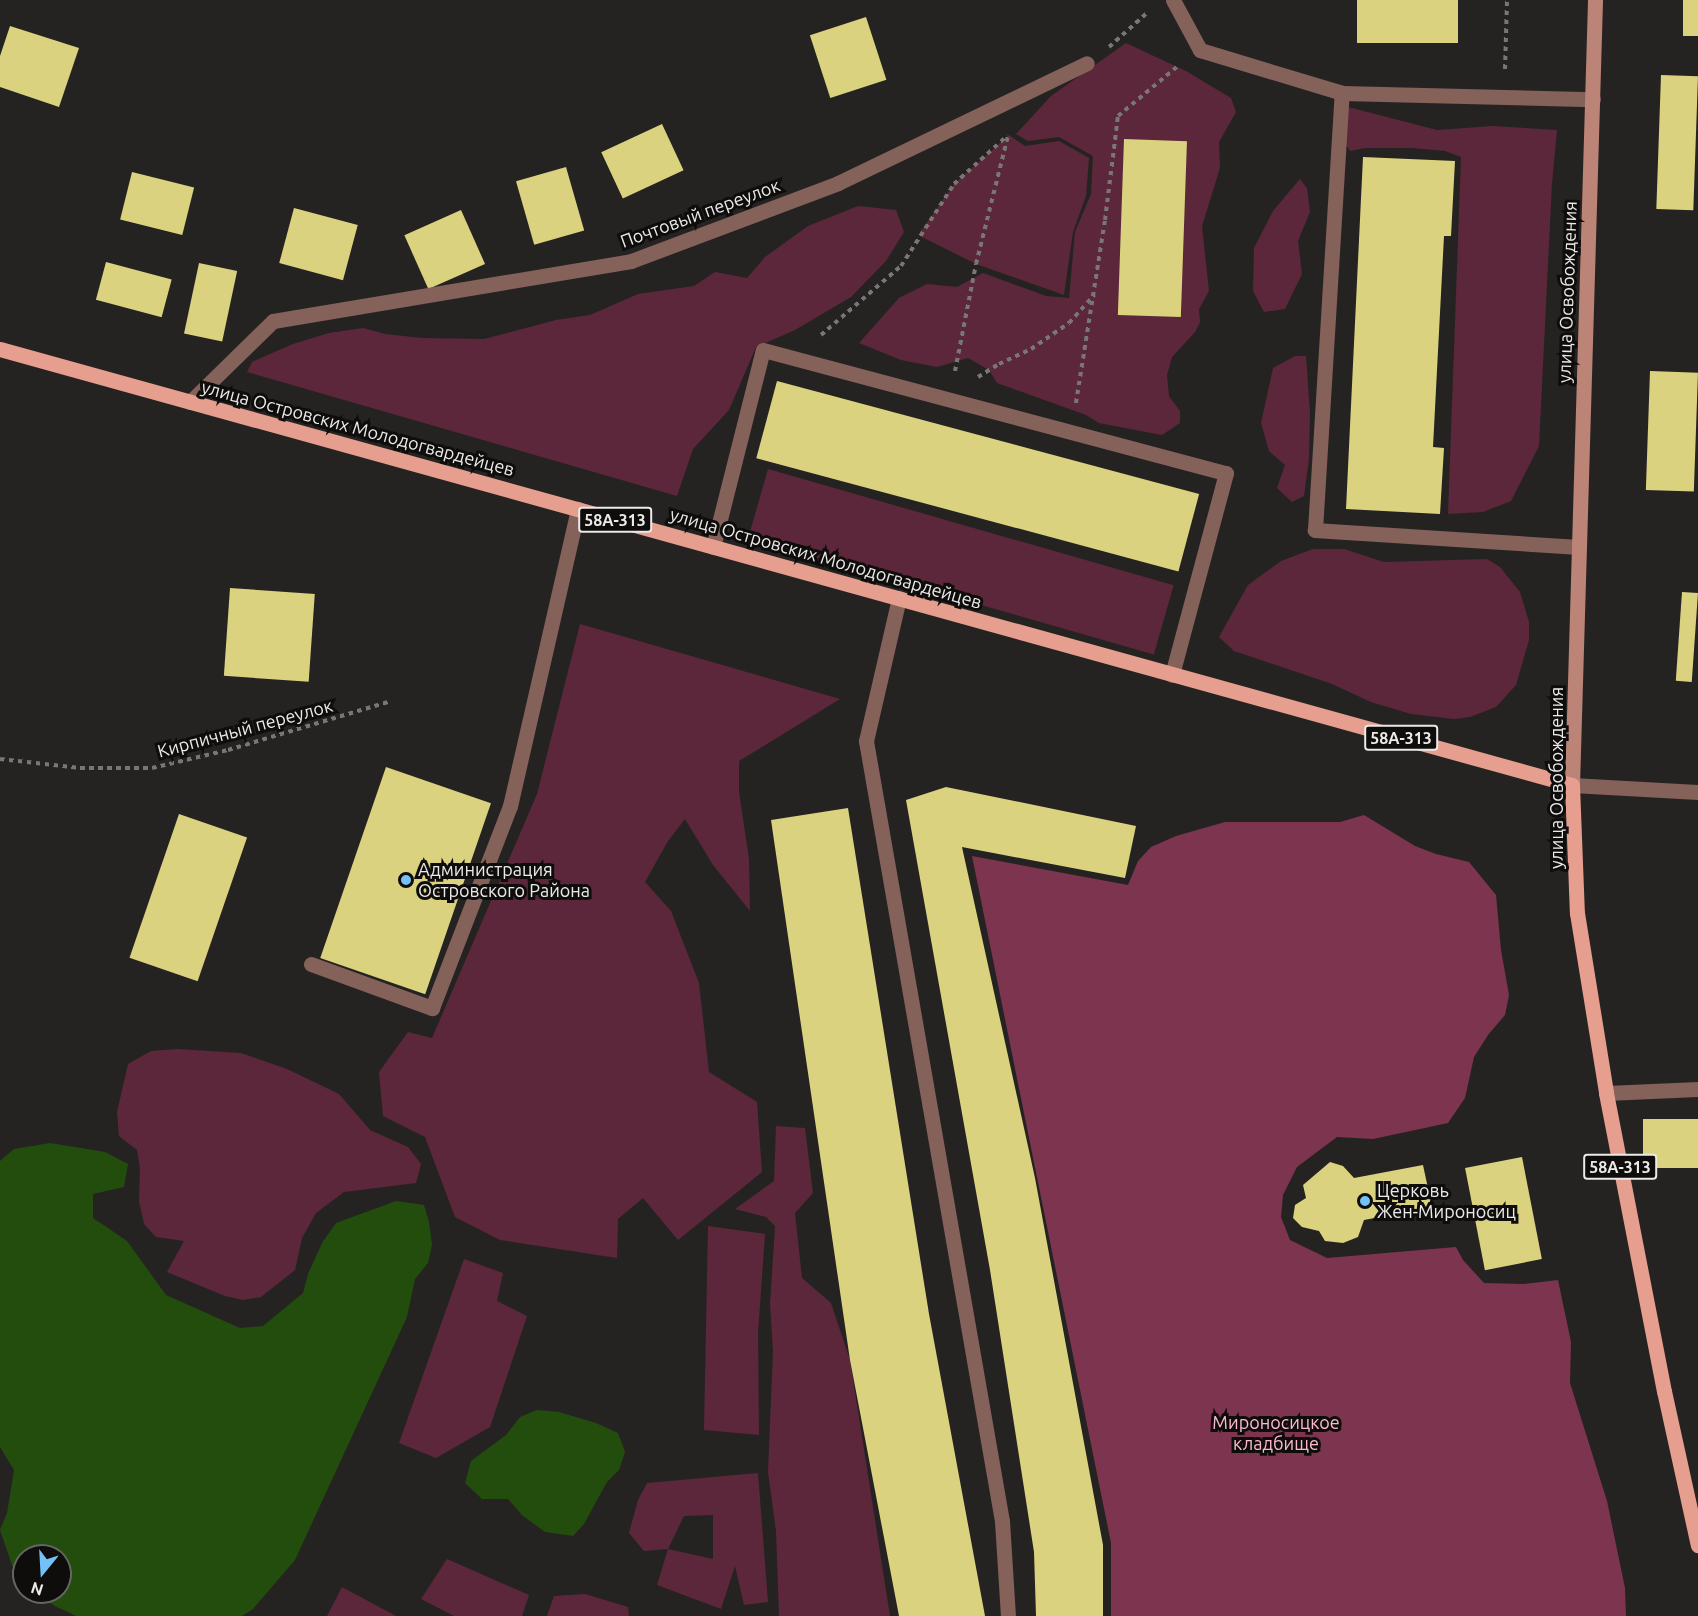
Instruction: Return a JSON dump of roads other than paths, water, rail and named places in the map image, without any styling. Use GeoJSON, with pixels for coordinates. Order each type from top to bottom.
{"type":"FeatureCollection","features":[{"type":"Feature","properties":{"kind":"main road","name":"улица Островских Молодогвардейцев"},"geometry":{"type":"LineString","coordinates":[[0,349],[1572,785]]}},
{"type":"Feature","properties":{"kind":"main road","name":"улица Освобождения"},"geometry":{"type":"LineString","coordinates":[[1572,785],[1577,913],[1606,1093],[1664,1391],[1698,1545]]}},
{"type":"Feature","properties":{"kind":"street"},"geometry":{"type":"LineString","coordinates":[[1173,0],[1200,50],[1342,93],[1593,99]]}},
{"type":"Feature","properties":{"kind":"street","name":"улица Освобождения"},"geometry":{"type":"LineString","coordinates":[[1572,785],[1595,0]]}},
{"type":"Feature","properties":{"kind":"street","name":"Почтовый переулок"},"geometry":{"type":"LineString","coordinates":[[190,402],[273,321],[631,261],[838,183],[1087,63]]}},
{"type":"Feature","properties":{"kind":"street"},"geometry":{"type":"LineString","coordinates":[[1342,93],[1315,530],[1579,547]]}},
{"type":"Feature","properties":{"kind":"street"},"geometry":{"type":"LineString","coordinates":[[713,547],[763,350],[1226,473],[1172,675]]}},
{"type":"Feature","properties":{"kind":"street"},"geometry":{"type":"LineString","coordinates":[[311,964],[432,1008],[510,806],[578,509]]}},
{"type":"Feature","properties":{"kind":"street"},"geometry":{"type":"LineString","coordinates":[[899,598],[866,741],[1002,1521],[1008,1616]]}},
{"type":"Feature","properties":{"kind":"street"},"geometry":{"type":"LineString","coordinates":[[1572,785],[1698,792]]}},
{"type":"Feature","properties":{"kind":"street"},"geometry":{"type":"LineString","coordinates":[[1606,1093],[1698,1089]]}},
{"type":"Feature","properties":{"kind":"place","name":"Администрация Островского Района"},"geometry":{"type":"Point","coordinates":[406,880]}},
{"type":"Feature","properties":{"kind":"place","name":"Церковь Жен-Мироносиц"},"geometry":{"type":"Point","coordinates":[1365,1201]}},
{"type":"Feature","properties":{"kind":"park label","name":"Мироносицкое кладбище"},"geometry":{"type":"Point","coordinates":[1276,1433]}}]}
